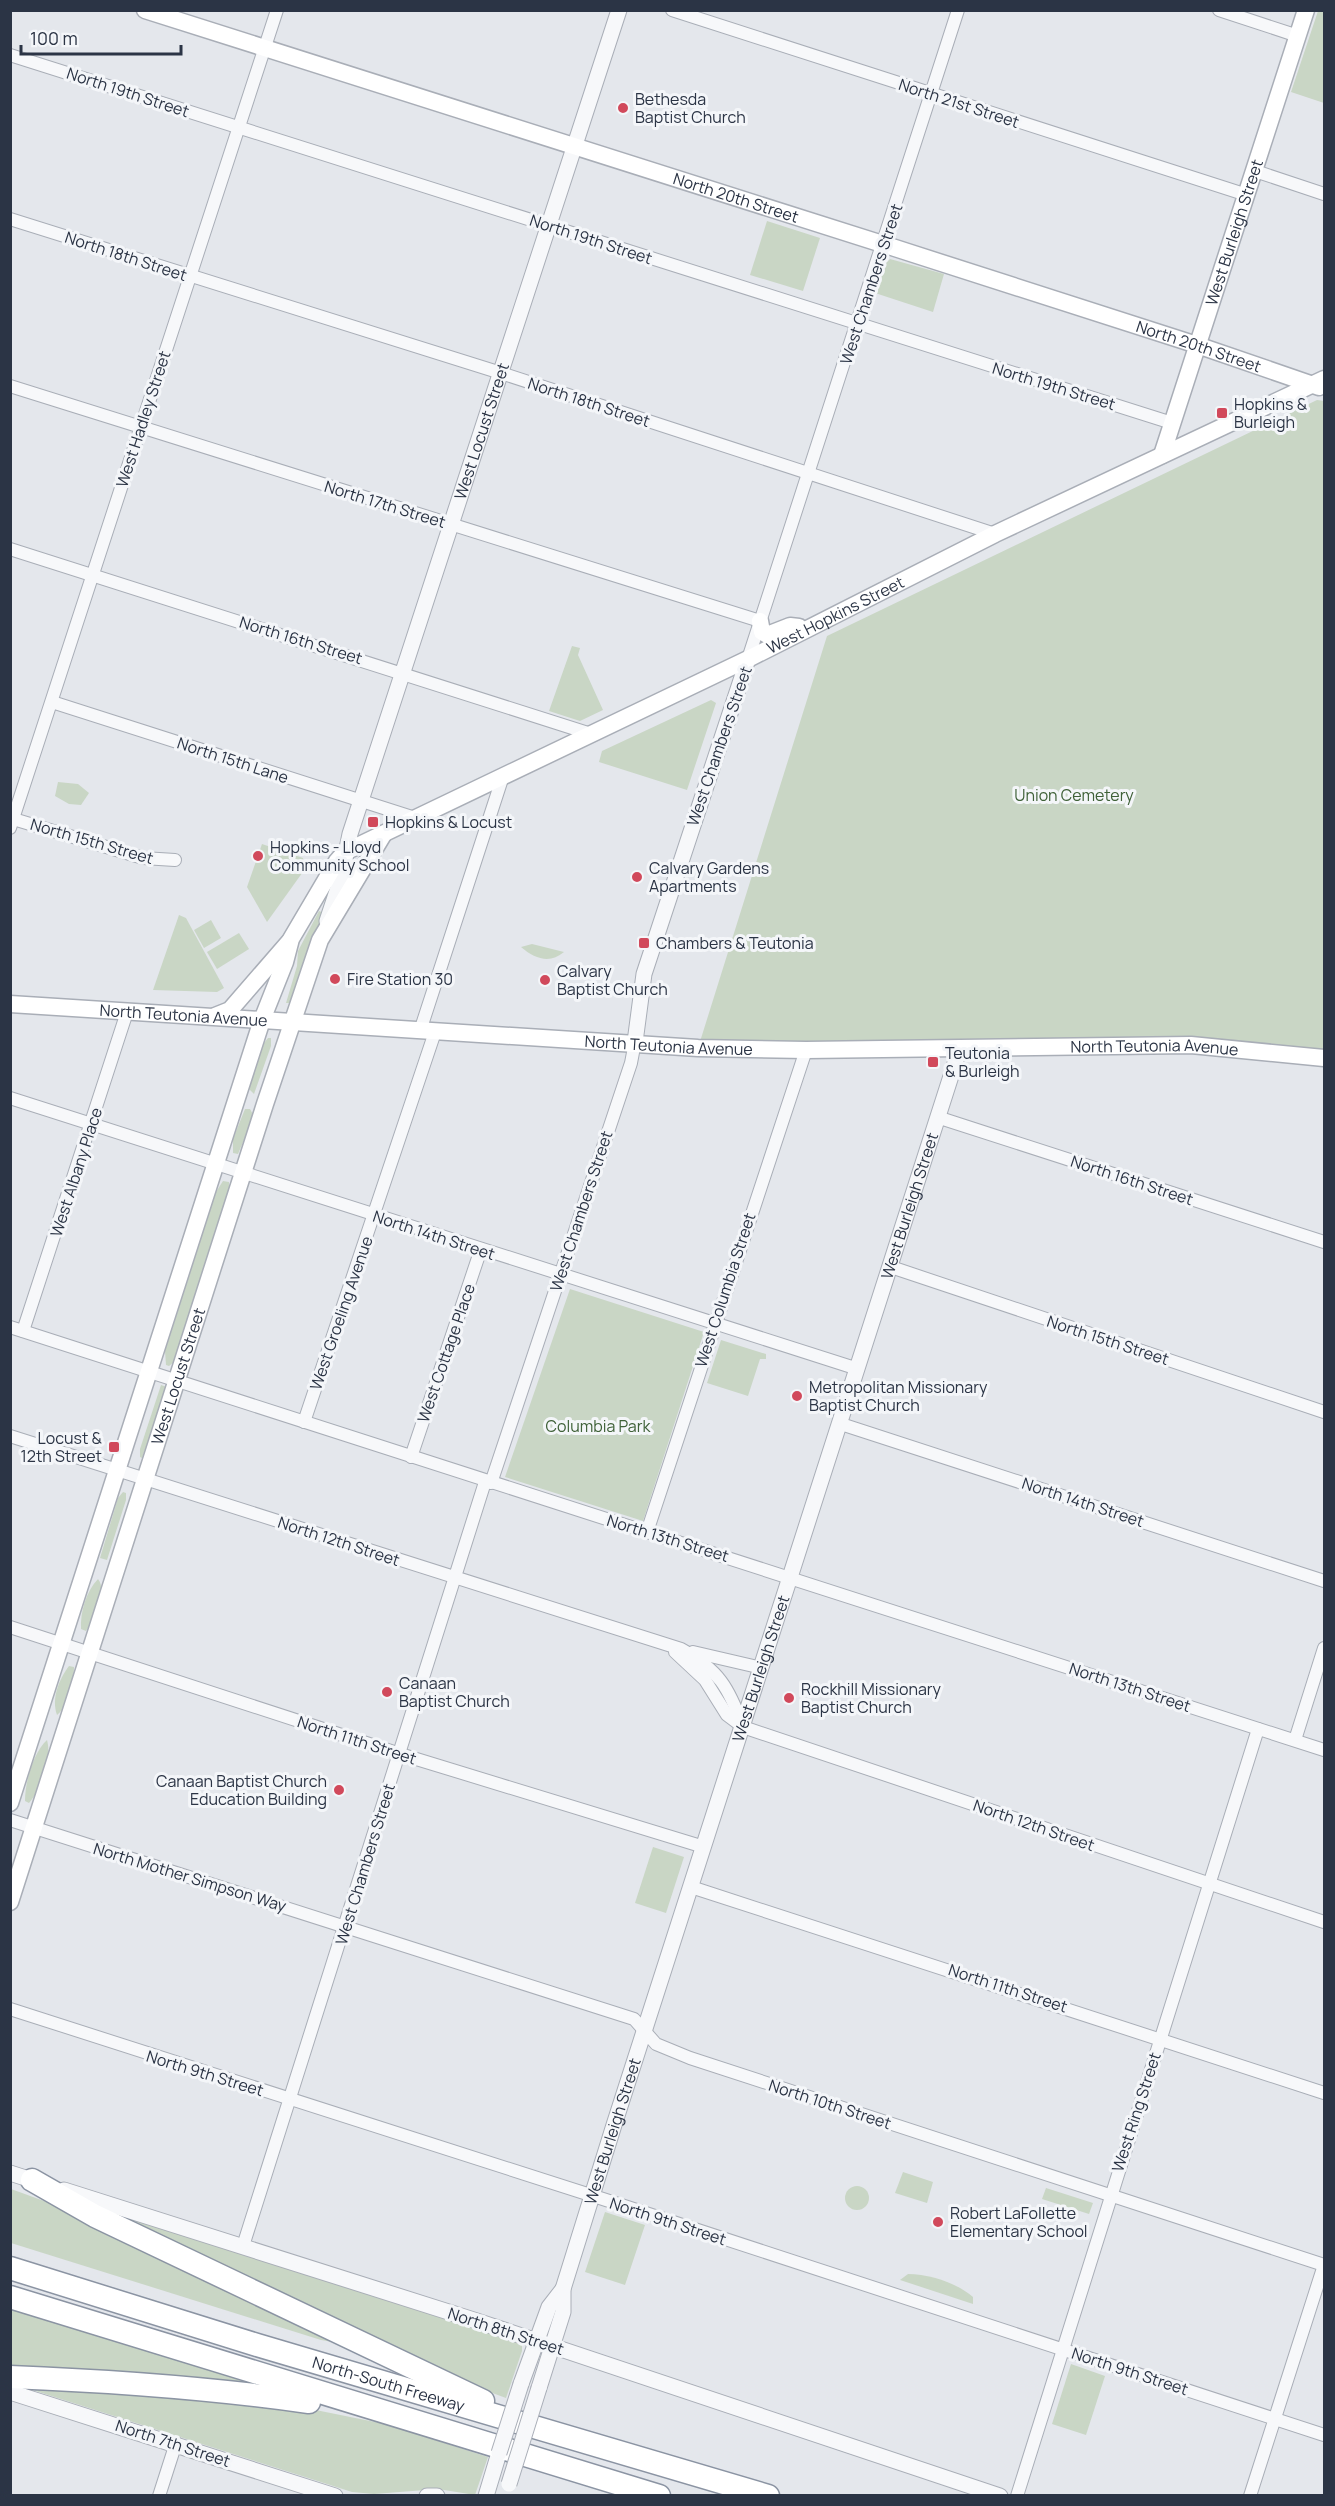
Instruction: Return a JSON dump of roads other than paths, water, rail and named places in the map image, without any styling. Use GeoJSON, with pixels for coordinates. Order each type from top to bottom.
{"type":"FeatureCollection","features":[{"type":"Feature","properties":{"kind":"highway"},"geometry":{"type":"LineString","coordinates":[[32,2180],[95,2216],[536,2427]]}},
{"type":"Feature","properties":{"kind":"highway","name":"North-South Freeway"},"geometry":{"type":"LineString","coordinates":[[10,2268],[256,2345],[768,2496]]}},
{"type":"Feature","properties":{"kind":"highway","name":"North-South Freeway"},"geometry":{"type":"LineString","coordinates":[[10,2297],[659,2496]]}},
{"type":"Feature","properties":{"kind":"highway"},"geometry":{"type":"LineString","coordinates":[[10,2378],[107,2380],[226,2391],[376,2411]]}},
{"type":"Feature","properties":{"kind":"main road","name":"North 20th Street"},"geometry":{"type":"LineString","coordinates":[[146,10],[1321,384]]}},
{"type":"Feature","properties":{"kind":"main road","name":"West Burleigh Street"},"geometry":{"type":"LineString","coordinates":[[1162,456],[1306,10]]}},
{"type":"Feature","properties":{"kind":"main road","name":"West Hopkins Street"},"geometry":{"type":"LineString","coordinates":[[345,852],[748,659],[995,534],[1321,384]]}},
{"type":"Feature","properties":{"kind":"main road"},"geometry":{"type":"LineString","coordinates":[[760,621],[762,632],[767,635],[790,626],[809,628]]}},
{"type":"Feature","properties":{"kind":"main road"},"geometry":{"type":"LineString","coordinates":[[323,932],[383,835]]}},
{"type":"Feature","properties":{"kind":"main road","name":"West Locust Street"},"geometry":{"type":"LineString","coordinates":[[10,1803],[119,1471],[148,1371],[261,1020],[285,962],[291,939],[337,861],[345,852]]}},
{"type":"Feature","properties":{"kind":"main road","name":"West Locust Street"},"geometry":{"type":"LineString","coordinates":[[10,1902],[292,1021],[323,932]]}},
{"type":"Feature","properties":{"kind":"main road"},"geometry":{"type":"LineString","coordinates":[[214,1016],[230,1010],[291,939]]}},
{"type":"Feature","properties":{"kind":"main road","name":"North Teutonia Avenue"},"geometry":{"type":"LineString","coordinates":[[11,1004],[292,1021],[427,1032],[635,1042],[698,1048],[806,1050],[1191,1045],[1324,1058]]}},
{"type":"Feature","properties":{"kind":"street","name":"West Hadley Street"},"geometry":{"type":"LineString","coordinates":[[12,821],[277,10]]}},
{"type":"Feature","properties":{"kind":"street","name":"West Locust Street"},"geometry":{"type":"LineString","coordinates":[[323,932],[341,879],[345,852],[450,524],[550,226],[619,10]]}},
{"type":"Feature","properties":{"kind":"street","name":"North 21st Street"},"geometry":{"type":"LineString","coordinates":[[672,10],[1247,195]]}},
{"type":"Feature","properties":{"kind":"street","name":"West Chambers Street"},"geometry":{"type":"LineString","coordinates":[[243,2246],[346,1926],[453,1578],[560,1275],[631,1062],[645,974],[858,325],[958,10]]}},
{"type":"Feature","properties":{"kind":"street"},"geometry":{"type":"LineString","coordinates":[[1219,10],[1298,36]]}},
{"type":"Feature","properties":{"kind":"street","name":"North 19th Street"},"geometry":{"type":"LineString","coordinates":[[10,56],[1172,423]]}},
{"type":"Feature","properties":{"kind":"street"},"geometry":{"type":"LineString","coordinates":[[1255,171],[1324,194]]}},
{"type":"Feature","properties":{"kind":"street","name":"North 18th Street"},"geometry":{"type":"LineString","coordinates":[[10,219],[501,373],[995,534]]}},
{"type":"Feature","properties":{"kind":"street","name":"North 17th Street"},"geometry":{"type":"LineString","coordinates":[[10,386],[760,621]]}},
{"type":"Feature","properties":{"kind":"street","name":"North 16th Street"},"geometry":{"type":"LineString","coordinates":[[10,549],[403,672],[591,734]]}},
{"type":"Feature","properties":{"kind":"street","name":"North 15th Lane"},"geometry":{"type":"LineString","coordinates":[[52,702],[415,818]]}},
{"type":"Feature","properties":{"kind":"street","name":"West Groeling Avenue"},"geometry":{"type":"LineString","coordinates":[[304,1422],[374,1215],[503,776]]}},
{"type":"Feature","properties":{"kind":"street","name":"North 15th Street"},"geometry":{"type":"LineString","coordinates":[[12,821],[142,858],[175,860]]}},
{"type":"Feature","properties":{"kind":"street","name":"West Albany Place"},"geometry":{"type":"LineString","coordinates":[[23,1331],[127,1012]]}},
{"type":"Feature","properties":{"kind":"street","name":"West Burleigh Street"},"geometry":{"type":"LineString","coordinates":[[508,2490],[563,2312],[563,2289],[592,2196],[940,1118],[960,1048]]}},
{"type":"Feature","properties":{"kind":"street","name":"West Columbia Street"},"geometry":{"type":"LineString","coordinates":[[647,1532],[714,1323],[806,1050]]}},
{"type":"Feature","properties":{"kind":"street","name":"North 14th Street"},"geometry":{"type":"LineString","coordinates":[[10,1098],[858,1369]]}},
{"type":"Feature","properties":{"kind":"street","name":"North 16th Street"},"geometry":{"type":"LineString","coordinates":[[940,1118],[1324,1242]]}},
{"type":"Feature","properties":{"kind":"street","name":"West Cottage Place"},"geometry":{"type":"LineString","coordinates":[[411,1457],[481,1249]]}},
{"type":"Feature","properties":{"kind":"street","name":"North 15th Street"},"geometry":{"type":"LineString","coordinates":[[891,1267],[1324,1412]]}},
{"type":"Feature","properties":{"kind":"street","name":"North 13th Street"},"geometry":{"type":"LineString","coordinates":[[10,1327],[488,1483],[790,1577],[1324,1750]]}},
{"type":"Feature","properties":{"kind":"street","name":"North 14th Street"},"geometry":{"type":"LineString","coordinates":[[841,1424],[1324,1581]]}},
{"type":"Feature","properties":{"kind":"street","name":"North 12th Street"},"geometry":{"type":"LineString","coordinates":[[10,1436],[681,1649],[700,1659],[721,1678],[731,1694],[743,1727]]}},
{"type":"Feature","properties":{"kind":"street","name":"North 11th Street"},"geometry":{"type":"LineString","coordinates":[[10,1627],[400,1754],[704,1847]]}},
{"type":"Feature","properties":{"kind":"street","name":"North 12th Street"},"geometry":{"type":"LineString","coordinates":[[668,1646],[705,1680],[727,1715],[743,1727],[1324,1922]]}},
{"type":"Feature","properties":{"kind":"street"},"geometry":{"type":"LineString","coordinates":[[1294,1740],[1324,1648]]}},
{"type":"Feature","properties":{"kind":"street"},"geometry":{"type":"LineString","coordinates":[[681,1649],[762,1668]]}},
{"type":"Feature","properties":{"kind":"street","name":"West Ring Street"},"geometry":{"type":"LineString","coordinates":[[1017,2496],[1061,2349],[1258,1729]]}},
{"type":"Feature","properties":{"kind":"street"},"geometry":{"type":"LineString","coordinates":[[10,1820],[34,1828]]}},
{"type":"Feature","properties":{"kind":"street","name":"North Mother Simpson Way"},"geometry":{"type":"LineString","coordinates":[[34,1828],[346,1926]]}},
{"type":"Feature","properties":{"kind":"street","name":"North 11th Street"},"geometry":{"type":"LineString","coordinates":[[691,1887],[1324,2092]]}},
{"type":"Feature","properties":{"kind":"street","name":"North 10th Street"},"geometry":{"type":"LineString","coordinates":[[346,1926],[634,2019],[656,2044],[690,2058],[1324,2265]]}},
{"type":"Feature","properties":{"kind":"street","name":"North 9th Street"},"geometry":{"type":"LineString","coordinates":[[10,2009],[1324,2435]]}},
{"type":"Feature","properties":{"kind":"street","name":"North 8th Street"},"geometry":{"type":"LineString","coordinates":[[10,2174],[243,2246],[552,2346],[999,2496]]}},
{"type":"Feature","properties":{"kind":"street"},"geometry":{"type":"LineString","coordinates":[[1250,2496],[1324,2265]]}},
{"type":"Feature","properties":{"kind":"street","name":"West Burleigh Street"},"geometry":{"type":"LineString","coordinates":[[486,2496],[536,2341],[549,2307],[563,2289]]}},
{"type":"Feature","properties":{"kind":"street","name":"North 7th Street"},"geometry":{"type":"LineString","coordinates":[[10,2392],[176,2443],[335,2496]]}},
{"type":"Feature","properties":{"kind":"street"},"geometry":{"type":"LineString","coordinates":[[159,2496],[176,2443]]}},
{"type":"Feature","properties":{"kind":"street"},"geometry":{"type":"LineString","coordinates":[[427,2496],[437,2496]]}},
{"type":"Feature","properties":{"kind":"place","name":"Bethesda Baptist Church"},"geometry":{"type":"Point","coordinates":[623,108]}},
{"type":"Feature","properties":{"kind":"place","name":"Hopkins & Burleigh"},"geometry":{"type":"Point","coordinates":[1222,413]}},
{"type":"Feature","properties":{"kind":"place","name":"Hopkins & Locust"},"geometry":{"type":"Point","coordinates":[373,822]}},
{"type":"Feature","properties":{"kind":"place","name":"Hopkins - Lloyd Community School"},"geometry":{"type":"Point","coordinates":[258,856]}},
{"type":"Feature","properties":{"kind":"place","name":"Calvary Gardens Apartments"},"geometry":{"type":"Point","coordinates":[637,877]}},
{"type":"Feature","properties":{"kind":"place","name":"Chambers & Teutonia"},"geometry":{"type":"Point","coordinates":[644,943]}},
{"type":"Feature","properties":{"kind":"place","name":"Fire Station 30"},"geometry":{"type":"Point","coordinates":[335,979]}},
{"type":"Feature","properties":{"kind":"place","name":"Calvary Baptist Church"},"geometry":{"type":"Point","coordinates":[545,980]}},
{"type":"Feature","properties":{"kind":"place","name":"Teutonia & Burleigh"},"geometry":{"type":"Point","coordinates":[933,1062]}},
{"type":"Feature","properties":{"kind":"place","name":"Metropolitan Missionary Baptist Church"},"geometry":{"type":"Point","coordinates":[797,1396]}},
{"type":"Feature","properties":{"kind":"place","name":"Locust & 12th Street"},"geometry":{"type":"Point","coordinates":[114,1447]}},
{"type":"Feature","properties":{"kind":"place","name":"Canaan Baptist Church"},"geometry":{"type":"Point","coordinates":[387,1692]}},
{"type":"Feature","properties":{"kind":"place","name":"Rockhill Missionary Baptist Church"},"geometry":{"type":"Point","coordinates":[789,1698]}},
{"type":"Feature","properties":{"kind":"place","name":"Canaan Baptist Church Education Building"},"geometry":{"type":"Point","coordinates":[339,1790]}},
{"type":"Feature","properties":{"kind":"place","name":"Robert LaFollette Elementary School"},"geometry":{"type":"Point","coordinates":[938,2222]}},
{"type":"Feature","properties":{"kind":"park label","name":"Union Cemetery"},"geometry":{"type":"Point","coordinates":[1074,795]}},
{"type":"Feature","properties":{"kind":"park label","name":"Columbia Park"},"geometry":{"type":"Point","coordinates":[598,1426]}}]}
